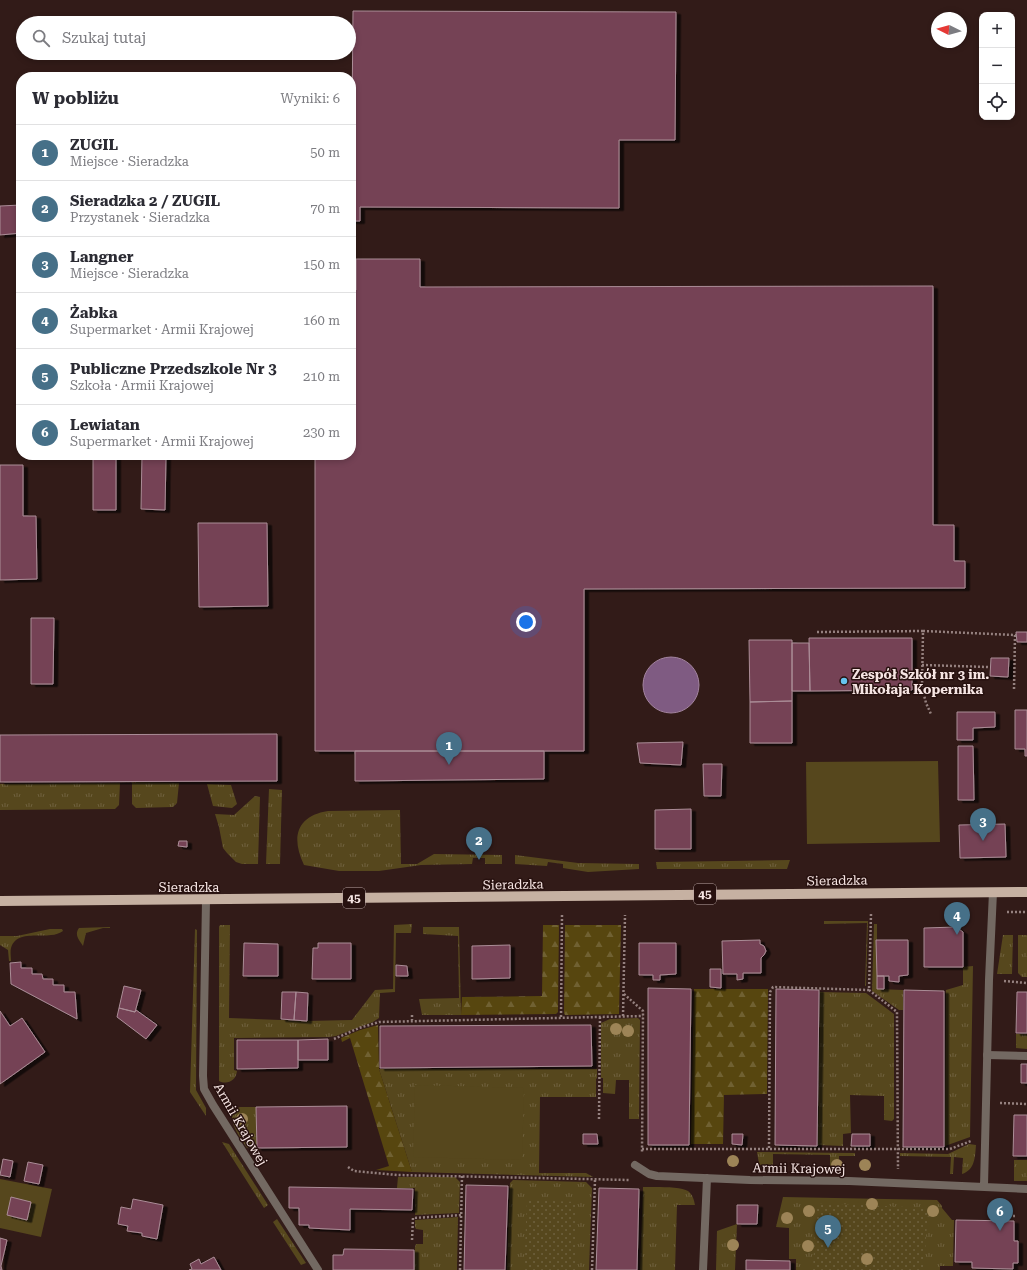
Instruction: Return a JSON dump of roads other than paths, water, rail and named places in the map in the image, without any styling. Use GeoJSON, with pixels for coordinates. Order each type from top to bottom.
{"type":"FeatureCollection","features":[{"type":"Feature","properties":{"kind":"main road","name":"Sieradzka"},"geometry":{"type":"LineString","coordinates":[[0,901],[1027,892]]}},
{"type":"Feature","properties":{"kind":"street"},"geometry":{"type":"LineString","coordinates":[[984,1186],[989,980],[993,892]]}},
{"type":"Feature","properties":{"kind":"street","name":"Armii Krajowej"},"geometry":{"type":"LineString","coordinates":[[206,900],[203,1052],[204,1089],[217,1112],[318,1270]]}},
{"type":"Feature","properties":{"kind":"street"},"geometry":{"type":"LineString","coordinates":[[987,1055],[1027,1056]]}},
{"type":"Feature","properties":{"kind":"street","name":"Armii Krajowej"},"geometry":{"type":"LineString","coordinates":[[638,1167],[657,1176],[898,1182],[1027,1189]]}},
{"type":"Feature","properties":{"kind":"street"},"geometry":{"type":"LineString","coordinates":[[703,1270],[707,1178]]}},
{"type":"Feature","properties":{"kind":"place","name":"Zespół Szkół nr 3 im. Mikołaja Kopernika"},"geometry":{"type":"Point","coordinates":[844,681]}},
{"type":"Feature","properties":{"kind":"place","name":"ZUGIL"},"geometry":{"type":"Point","coordinates":[449,765]}},
{"type":"Feature","properties":{"kind":"place","name":"Langner"},"geometry":{"type":"Point","coordinates":[983,841]}},
{"type":"Feature","properties":{"kind":"place","name":"Sieradzka 2 / ZUGIL"},"geometry":{"type":"Point","coordinates":[479,860]}},
{"type":"Feature","properties":{"kind":"place","name":"Żabka"},"geometry":{"type":"Point","coordinates":[957,935]}},
{"type":"Feature","properties":{"kind":"place","name":"Lewiatan"},"geometry":{"type":"Point","coordinates":[1000,1231]}},
{"type":"Feature","properties":{"kind":"place","name":"Publiczne Przedszkole Nr 3"},"geometry":{"type":"Point","coordinates":[828,1248]}}]}
